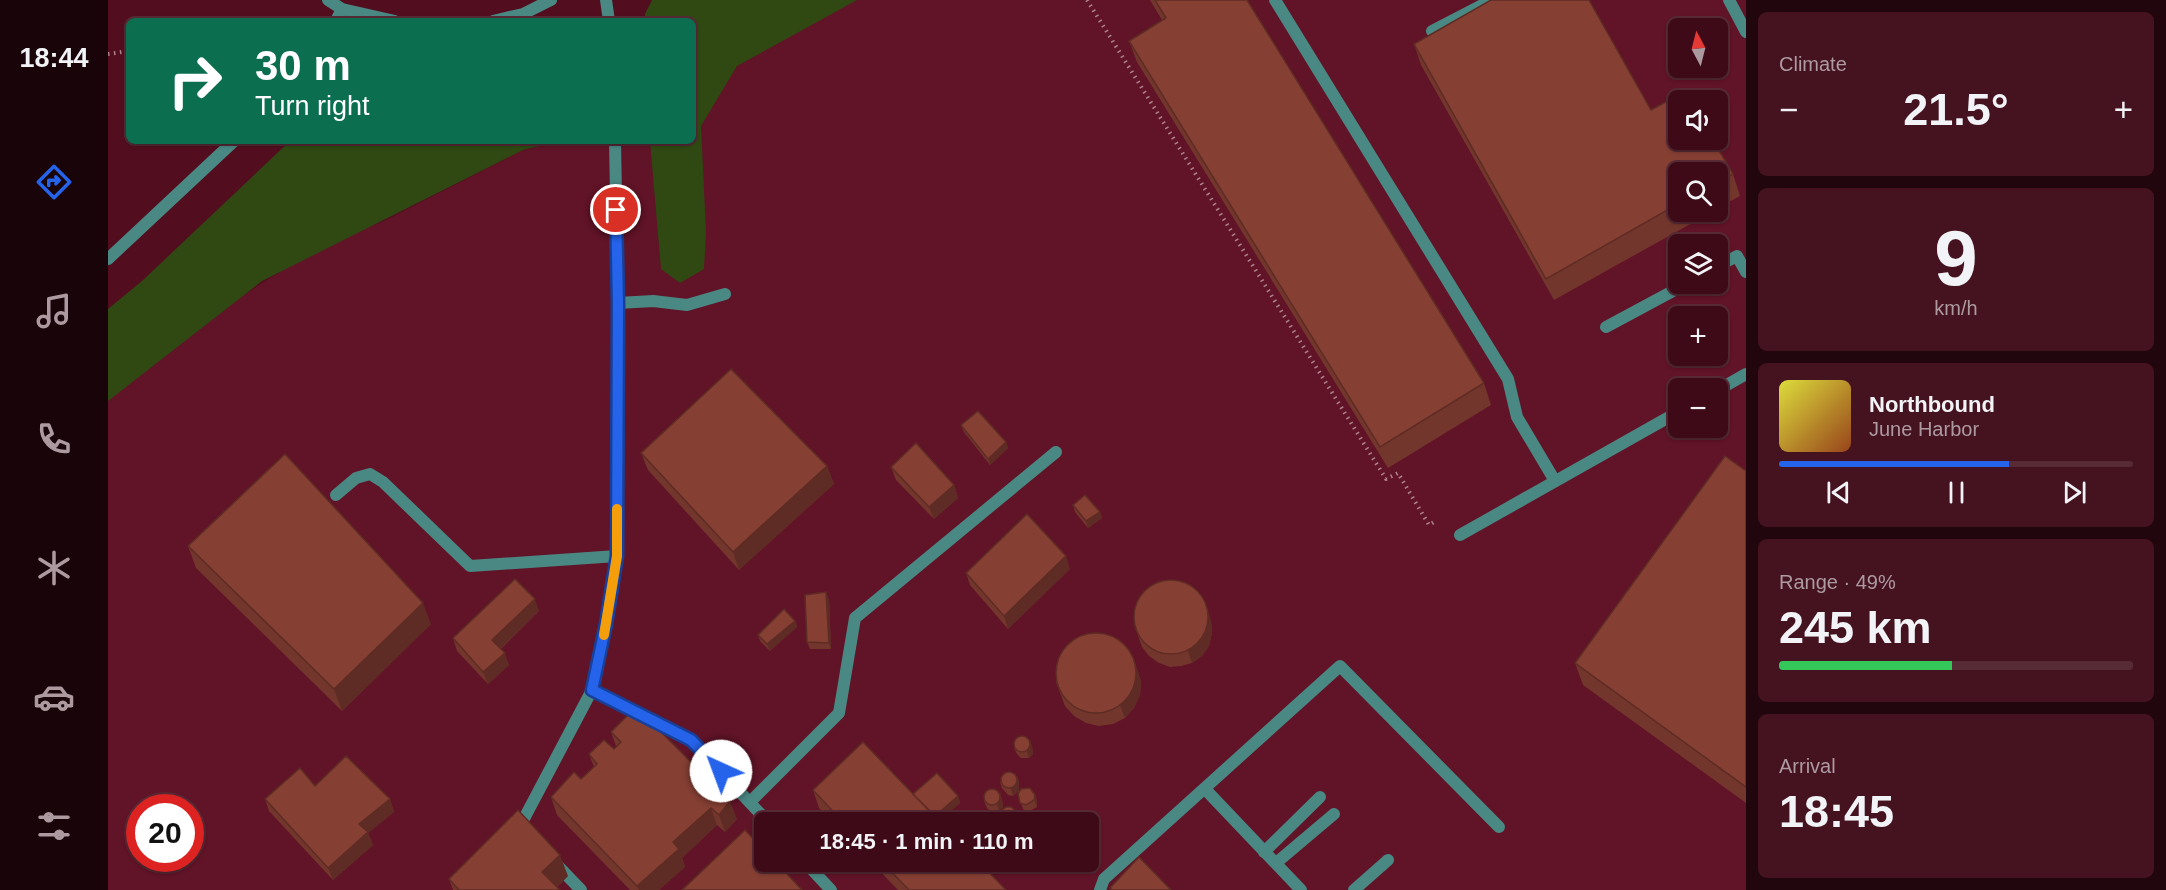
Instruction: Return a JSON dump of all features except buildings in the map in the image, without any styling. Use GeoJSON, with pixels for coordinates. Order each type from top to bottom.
{"type":"FeatureCollection","features":[{"type":"Feature","properties":{"kind":"street"},"geometry":{"type":"LineString","coordinates":[[328,0],[342,9],[382,18]]}},
{"type":"Feature","properties":{"kind":"street"},"geometry":{"type":"LineString","coordinates":[[506,18],[523,14],[551,0]]}},
{"type":"Feature","properties":{"kind":"street"},"geometry":{"type":"LineString","coordinates":[[606,0],[609,18]]}},
{"type":"Feature","properties":{"kind":"street"},"geometry":{"type":"LineString","coordinates":[[1275,0],[1509,379],[1517,417],[1555,481]]}},
{"type":"Feature","properties":{"kind":"street"},"geometry":{"type":"LineString","coordinates":[[1432,31],[1492,0]]}},
{"type":"Feature","properties":{"kind":"street"},"geometry":{"type":"LineString","coordinates":[[1729,0],[1746,32]]}},
{"type":"Feature","properties":{"kind":"street"},"geometry":{"type":"LineString","coordinates":[[338,18],[342,9]]}},
{"type":"Feature","properties":{"kind":"street"},"geometry":{"type":"LineString","coordinates":[[108,259],[231,144]]}},
{"type":"Feature","properties":{"kind":"street"},"geometry":{"type":"LineString","coordinates":[[509,839],[520,825],[592,690],[617,556],[618,303],[615,144]]}},
{"type":"Feature","properties":{"kind":"street"},"geometry":{"type":"LineString","coordinates":[[1728,261],[1742,253],[1746,272]]}},
{"type":"Feature","properties":{"kind":"street"},"geometry":{"type":"LineString","coordinates":[[618,303],[653,301],[687,305],[725,294]]}},
{"type":"Feature","properties":{"kind":"street"},"geometry":{"type":"LineString","coordinates":[[1606,327],[1668,294]]}},
{"type":"Feature","properties":{"kind":"street"},"geometry":{"type":"LineString","coordinates":[[1728,384],[1746,374]]}},
{"type":"Feature","properties":{"kind":"street"},"geometry":{"type":"LineString","coordinates":[[1460,535],[1668,418]]}},
{"type":"Feature","properties":{"kind":"street"},"geometry":{"type":"LineString","coordinates":[[750,802],[839,712],[855,618],[1056,452]]}},
{"type":"Feature","properties":{"kind":"street"},"geometry":{"type":"LineString","coordinates":[[336,495],[356,478],[370,474],[383,482],[470,566],[617,556]]}},
{"type":"Feature","properties":{"kind":"street"},"geometry":{"type":"LineString","coordinates":[[1100,890],[1104,879],[1341,666],[1499,827]]}},
{"type":"Feature","properties":{"kind":"street"},"geometry":{"type":"LineString","coordinates":[[592,690],[691,740],[759,812]]}},
{"type":"Feature","properties":{"kind":"street"},"geometry":{"type":"LineString","coordinates":[[1205,789],[1301,890]]}},
{"type":"Feature","properties":{"kind":"street"},"geometry":{"type":"LineString","coordinates":[[1264,852],[1320,797]]}},
{"type":"Feature","properties":{"kind":"street"},"geometry":{"type":"LineString","coordinates":[[1276,863],[1334,814]]}},
{"type":"Feature","properties":{"kind":"street"},"geometry":{"type":"LineString","coordinates":[[520,825],[533,839]]}},
{"type":"Feature","properties":{"kind":"street"},"geometry":{"type":"LineString","coordinates":[[547,854],[581,890]]}},
{"type":"Feature","properties":{"kind":"street"},"geometry":{"type":"LineString","coordinates":[[1354,890],[1388,860]]}},
{"type":"Feature","properties":{"kind":"street"},"geometry":{"type":"LineString","coordinates":[[814,872],[831,890]]}},
{"type":"Feature","properties":{"kind":"path"},"geometry":{"type":"LineString","coordinates":[[1087,0],[1386,479],[1398,473],[1429,525],[1438,520]]}},
{"type":"Feature","properties":{"kind":"path"},"geometry":{"type":"LineString","coordinates":[[108,54],[126,51]]}},
{"type":"Feature","properties":{"kind":"shaded area"},"geometry":{"type":"Polygon","coordinates":[[[854,0],[1746,0],[1746,890],[108,890],[108,399],[173,340],[332,239],[380,223],[523,150],[548,144],[696,144],[696,93],[734,71],[737,66],[854,0]]]}},
{"type":"Feature","properties":{"kind":"green space"},"geometry":{"type":"Polygon","coordinates":[[[652,0],[857,0],[737,66],[701,126],[706,232],[704,269],[680,283],[661,269],[650,144],[696,144],[696,18],[645,18],[652,0]]]}},
{"type":"Feature","properties":{"kind":"green space"},"geometry":{"type":"Polygon","coordinates":[[[287,144],[548,144],[523,150],[262,281],[108,401],[108,309],[142,281],[287,144]]]}},
{"type":"Feature","properties":{"kind":"slow traffic"},"geometry":{"type":"LineString","coordinates":[[604,635],[617,556],[617,509]]}},
{"type":"Feature","properties":{"kind":"route"},"geometry":{"type":"LineString","coordinates":[[616,210],[617,556],[592,690],[691,740],[721,771]]}}]}
